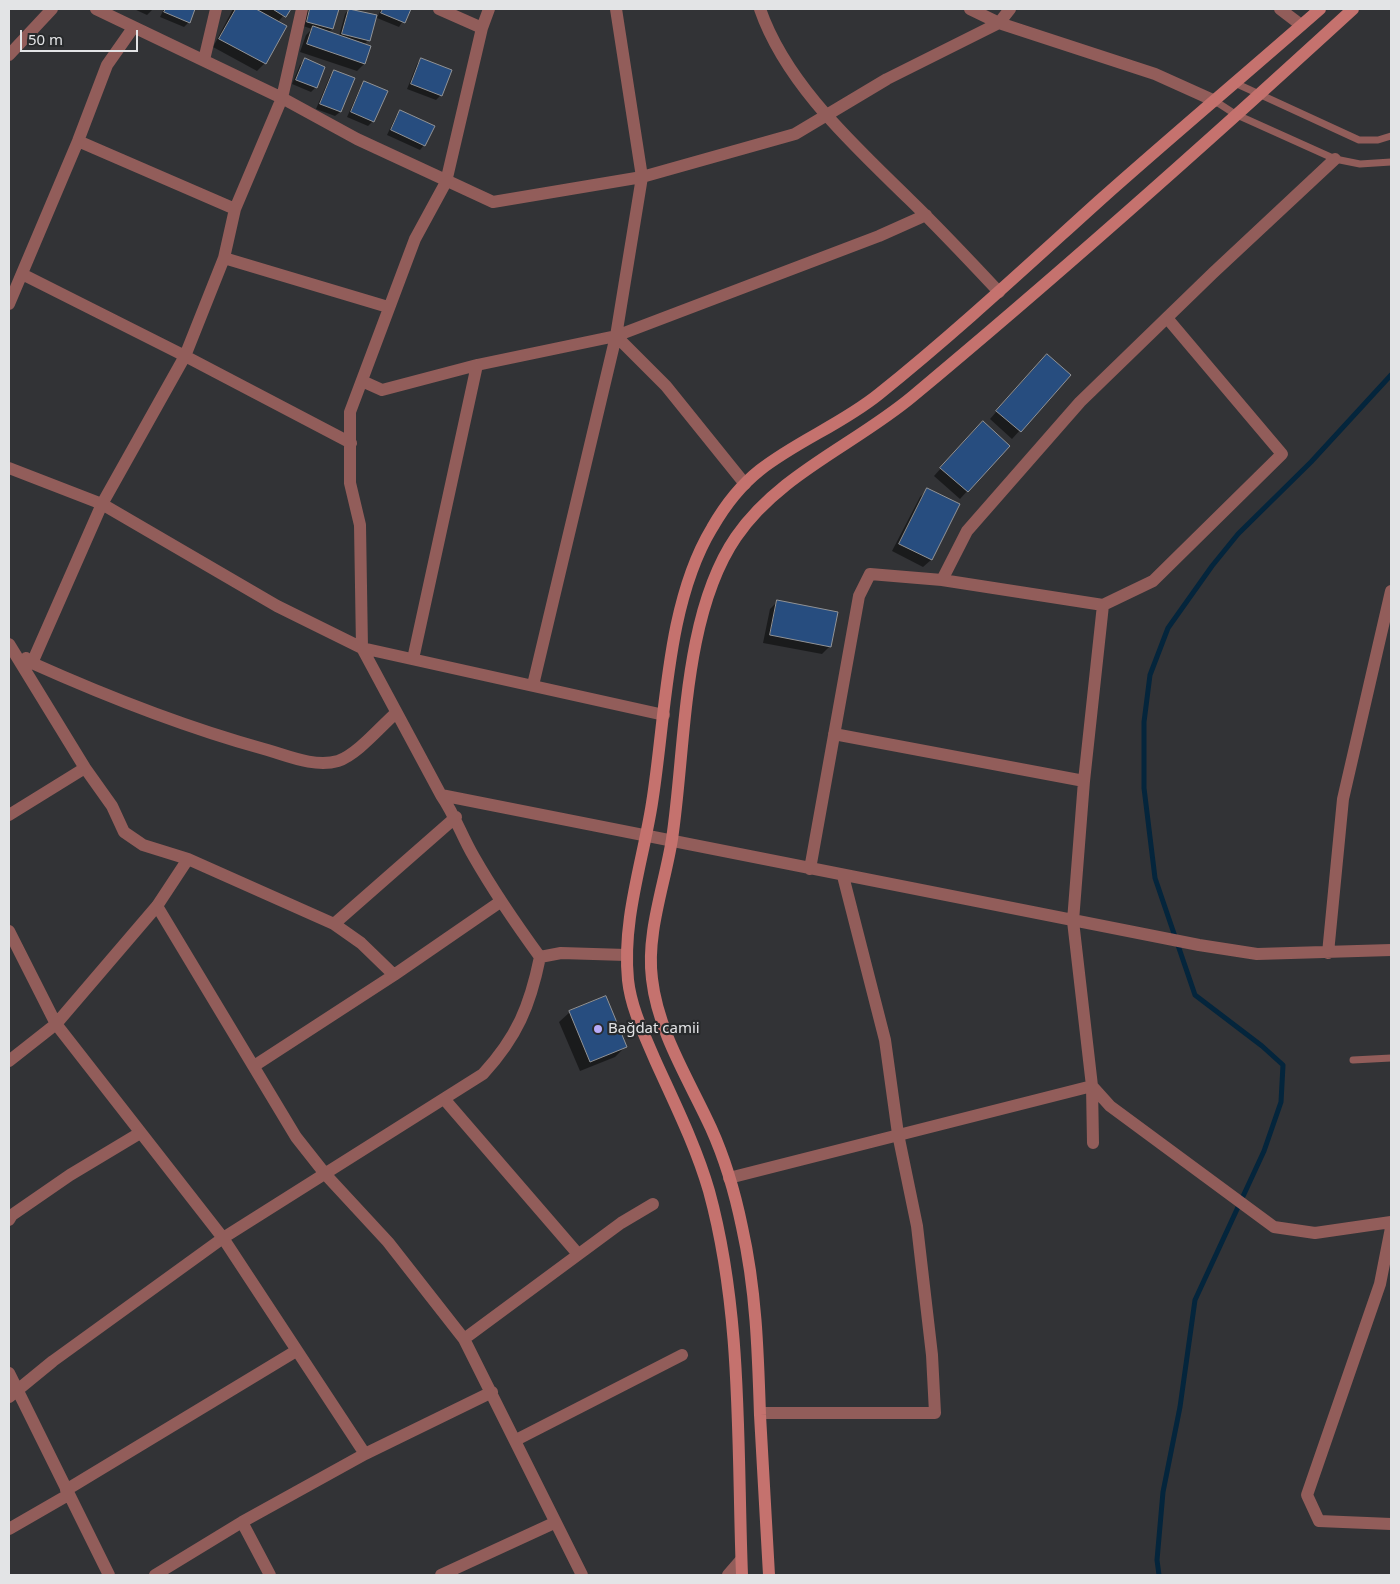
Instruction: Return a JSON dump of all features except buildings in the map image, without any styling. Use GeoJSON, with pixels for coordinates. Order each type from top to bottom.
{"type":"FeatureCollection","features":[{"type":"Feature","properties":{"kind":"main road"},"geometry":{"type":"LineString","coordinates":[[742,1575],[733,1338],[727,1279],[718,1227],[707,1185],[695,1151],[632,1004],[626,955],[627,932],[646,836],[680,608],[688,582],[711,530],[745,484],[777,459],[878,395],[1000,292],[1103,198],[1320,9]]}},
{"type":"Feature","properties":{"kind":"main road"},"geometry":{"type":"LineString","coordinates":[[769,1575],[754,1300],[742,1226],[721,1151],[661,1020],[651,976],[650,957],[672,842],[686,718],[701,621],[719,565],[739,532],[764,504],[794,479],[907,401],[1046,282],[1353,9]]}},
{"type":"Feature","properties":{"kind":"street"},"geometry":{"type":"LineString","coordinates":[[9,55],[52,9]]}},
{"type":"Feature","properties":{"kind":"street"},"geometry":{"type":"LineString","coordinates":[[96,9],[282,98],[357,139],[446,182],[493,202],[642,177],[795,134],[887,78],[999,23],[1010,9]]}},
{"type":"Feature","properties":{"kind":"street"},"geometry":{"type":"LineString","coordinates":[[204,60],[216,9]]}},
{"type":"Feature","properties":{"kind":"street"},"geometry":{"type":"LineString","coordinates":[[32,663],[102,504],[185,356],[224,258],[235,209],[282,98],[302,9]]}},
{"type":"Feature","properties":{"kind":"street"},"geometry":{"type":"LineString","coordinates":[[439,9],[482,28]]}},
{"type":"Feature","properties":{"kind":"street"},"geometry":{"type":"LineString","coordinates":[[13,1393],[53,1361],[223,1238],[445,1100],[483,1074],[504,1052],[518,1027],[533,990],[540,957],[500,902],[472,854],[456,817],[442,796],[362,648],[360,525],[350,483],[350,412],[414,239],[446,182],[482,28],[489,9]]}},
{"type":"Feature","properties":{"kind":"street"},"geometry":{"type":"LineString","coordinates":[[533,685],[616,336],[642,177],[616,9]]}},
{"type":"Feature","properties":{"kind":"street"},"geometry":{"type":"LineString","coordinates":[[760,9],[769,34],[825,116],[1000,292]]}},
{"type":"Feature","properties":{"kind":"street"},"geometry":{"type":"LineString","coordinates":[[970,9],[999,23],[1155,74],[1215,101]]}},
{"type":"Feature","properties":{"kind":"street"},"geometry":{"type":"LineString","coordinates":[[1280,9],[1301,25]]}},
{"type":"Feature","properties":{"kind":"street"},"geometry":{"type":"LineString","coordinates":[[9,304],[78,142],[107,65],[133,28]]}},
{"type":"Feature","properties":{"kind":"street"},"geometry":{"type":"LineString","coordinates":[[78,142],[235,209]]}},
{"type":"Feature","properties":{"kind":"street"},"geometry":{"type":"LineString","coordinates":[[942,580],[967,531],[1080,402],[1336,159]]}},
{"type":"Feature","properties":{"kind":"street"},"geometry":{"type":"LineString","coordinates":[[362,381],[382,390],[477,365],[616,336],[880,236],[926,216]]}},
{"type":"Feature","properties":{"kind":"street"},"geometry":{"type":"LineString","coordinates":[[224,258],[388,307]]}},
{"type":"Feature","properties":{"kind":"street"},"geometry":{"type":"LineString","coordinates":[[22,274],[185,356],[351,443]]}},
{"type":"Feature","properties":{"kind":"street"},"geometry":{"type":"LineString","coordinates":[[810,869],[859,596],[870,574],[942,580],[1103,604],[1153,581],[1282,454],[1167,318]]}},
{"type":"Feature","properties":{"kind":"street"},"geometry":{"type":"LineString","coordinates":[[616,336],[666,386],[745,484]]}},
{"type":"Feature","properties":{"kind":"street"},"geometry":{"type":"LineString","coordinates":[[412,659],[477,365]]}},
{"type":"Feature","properties":{"kind":"street"},"geometry":{"type":"LineString","coordinates":[[9,468],[102,504],[277,606],[362,648],[664,715]]}},
{"type":"Feature","properties":{"kind":"street"},"geometry":{"type":"LineString","coordinates":[[1328,953],[1343,799],[1391,591]]}},
{"type":"Feature","properties":{"kind":"street"},"geometry":{"type":"LineString","coordinates":[[1093,1143],[1092,1086],[1073,921],[1084,780],[1103,604]]}},
{"type":"Feature","properties":{"kind":"street"},"geometry":{"type":"LineString","coordinates":[[9,644],[32,663],[165,718],[310,762],[338,761],[350,755],[396,713]]}},
{"type":"Feature","properties":{"kind":"street"},"geometry":{"type":"LineString","coordinates":[[9,644],[85,768],[112,806],[124,832],[143,845],[188,859],[334,924],[361,943],[394,975]]}},
{"type":"Feature","properties":{"kind":"street"},"geometry":{"type":"LineString","coordinates":[[834,734],[1084,780]]}},
{"type":"Feature","properties":{"kind":"street"},"geometry":{"type":"LineString","coordinates":[[9,815],[85,768]]}},
{"type":"Feature","properties":{"kind":"street"},"geometry":{"type":"LineString","coordinates":[[442,796],[1199,945],[1257,954],[1391,950]]}},
{"type":"Feature","properties":{"kind":"street"},"geometry":{"type":"LineString","coordinates":[[334,924],[456,817]]}},
{"type":"Feature","properties":{"kind":"street"},"geometry":{"type":"LineString","coordinates":[[9,1060],[56,1024],[157,906],[188,859]]}},
{"type":"Feature","properties":{"kind":"street"},"geometry":{"type":"LineString","coordinates":[[760,1412],[935,1412],[932,1355],[917,1226],[898,1134],[885,1040],[842,876]]}},
{"type":"Feature","properties":{"kind":"street"},"geometry":{"type":"LineString","coordinates":[[254,1066],[394,975],[500,902]]}},
{"type":"Feature","properties":{"kind":"street"},"geometry":{"type":"LineString","coordinates":[[157,906],[296,1137],[326,1175],[388,1242],[464,1338],[516,1440],[554,1523],[582,1575]]}},
{"type":"Feature","properties":{"kind":"street"},"geometry":{"type":"LineString","coordinates":[[9,931],[56,1024],[223,1238],[365,1454]]}},
{"type":"Feature","properties":{"kind":"street"},"geometry":{"type":"LineString","coordinates":[[540,957],[562,953],[626,955]]}},
{"type":"Feature","properties":{"kind":"street"},"geometry":{"type":"LineString","coordinates":[[729,1178],[1092,1086]]}},
{"type":"Feature","properties":{"kind":"street"},"geometry":{"type":"LineString","coordinates":[[1092,1086],[1110,1106],[1274,1226],[1315,1233],[1391,1222]]}},
{"type":"Feature","properties":{"kind":"street"},"geometry":{"type":"LineString","coordinates":[[445,1100],[578,1254]]}},
{"type":"Feature","properties":{"kind":"street"},"geometry":{"type":"LineString","coordinates":[[9,1220],[70,1175],[140,1133]]}},
{"type":"Feature","properties":{"kind":"street"},"geometry":{"type":"LineString","coordinates":[[464,1338],[621,1223],[653,1204]]}},
{"type":"Feature","properties":{"kind":"street"},"geometry":{"type":"LineString","coordinates":[[1391,1228],[1380,1284],[1307,1495],[1320,1521],[1391,1524]]}},
{"type":"Feature","properties":{"kind":"street"},"geometry":{"type":"LineString","coordinates":[[9,1529],[296,1351]]}},
{"type":"Feature","properties":{"kind":"street"},"geometry":{"type":"LineString","coordinates":[[516,1440],[682,1354]]}},
{"type":"Feature","properties":{"kind":"street"},"geometry":{"type":"LineString","coordinates":[[9,1374],[13,1393],[110,1575]]}},
{"type":"Feature","properties":{"kind":"street"},"geometry":{"type":"LineString","coordinates":[[155,1575],[242,1522],[365,1454],[492,1392]]}},
{"type":"Feature","properties":{"kind":"street"},"geometry":{"type":"LineString","coordinates":[[242,1522],[270,1575]]}},
{"type":"Feature","properties":{"kind":"street"},"geometry":{"type":"LineString","coordinates":[[441,1575],[554,1523]]}},
{"type":"Feature","properties":{"kind":"street"},"geometry":{"type":"LineString","coordinates":[[728,1575],[741,1560]]}},
{"type":"Feature","properties":{"kind":"lane"},"geometry":{"type":"LineString","coordinates":[[1235,84],[1259,93],[1303,116],[1359,140],[1378,140],[1391,136]]}},
{"type":"Feature","properties":{"kind":"lane"},"geometry":{"type":"LineString","coordinates":[[1215,101],[1235,114],[1336,159],[1360,164],[1391,162]]}},
{"type":"Feature","properties":{"kind":"lane"},"geometry":{"type":"LineString","coordinates":[[1353,1060],[1391,1058]]}},
{"type":"Feature","properties":{"kind":"waterway"},"geometry":{"type":"LineString","coordinates":[[1159,1575],[1157,1560],[1163,1492],[1180,1407],[1195,1300],[1264,1151],[1281,1102],[1283,1065],[1262,1046],[1195,995],[1155,878],[1144,788],[1144,722],[1150,675],[1168,628],[1212,566],[1238,534],[1311,462],[1391,375]]}},
{"type":"Feature","properties":{"kind":"place","name":"Bağdat camii"},"geometry":{"type":"Point","coordinates":[598,1029]}}]}
